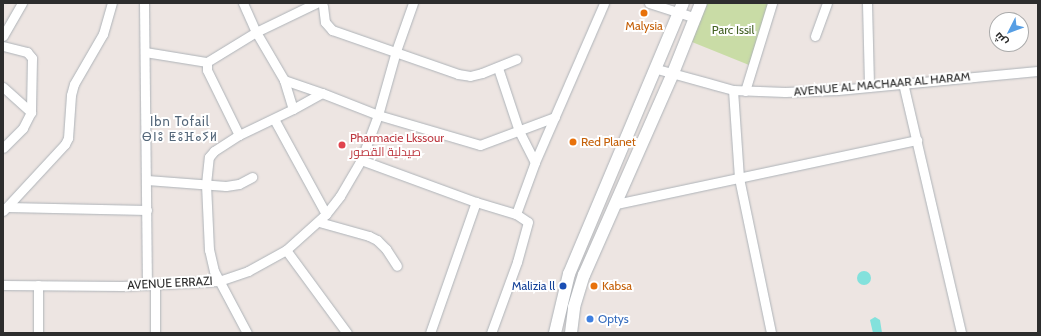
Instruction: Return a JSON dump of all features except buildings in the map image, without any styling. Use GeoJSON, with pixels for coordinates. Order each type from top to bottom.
{"type":"FeatureCollection","features":[{"type":"Feature","properties":{"kind":"main road"},"geometry":{"type":"LineString","coordinates":[[571,333],[574,307],[584,275],[673,74],[701,3]]}},
{"type":"Feature","properties":{"kind":"main road"},"geometry":{"type":"LineString","coordinates":[[555,333],[568,274],[682,8]]}},
{"type":"Feature","properties":{"kind":"street"},"geometry":{"type":"LineString","coordinates":[[3,36],[22,3]]}},
{"type":"Feature","properties":{"kind":"street"},"geometry":{"type":"LineString","coordinates":[[5,209],[66,144],[68,138],[71,95],[74,84],[103,34],[112,3]]}},
{"type":"Feature","properties":{"kind":"street"},"geometry":{"type":"LineString","coordinates":[[144,3],[147,210],[155,333]]}},
{"type":"Feature","properties":{"kind":"street"},"geometry":{"type":"LineString","coordinates":[[243,3],[256,32],[284,80],[293,109]]}},
{"type":"Feature","properties":{"kind":"street","name":"AVENUE ERRAZI"},"geometry":{"type":"LineString","coordinates":[[3,285],[151,285],[219,281],[248,271],[286,250],[319,222],[326,214],[340,196],[360,160],[378,115],[396,52],[413,3]]}},
{"type":"Feature","properties":{"kind":"street"},"geometry":{"type":"LineString","coordinates":[[516,214],[554,117],[604,3]]}},
{"type":"Feature","properties":{"kind":"street"},"geometry":{"type":"LineString","coordinates":[[649,3],[682,8],[696,18]]}},
{"type":"Feature","properties":{"kind":"street"},"geometry":{"type":"LineString","coordinates":[[744,91],[772,3]]}},
{"type":"Feature","properties":{"kind":"street"},"geometry":{"type":"LineString","coordinates":[[815,36],[827,3]]}},
{"type":"Feature","properties":{"kind":"street"},"geometry":{"type":"LineString","coordinates":[[867,3],[869,87]]}},
{"type":"Feature","properties":{"kind":"street"},"geometry":{"type":"LineString","coordinates":[[145,52],[207,62],[256,32],[320,4],[325,22],[332,30],[458,74],[470,76],[498,68],[516,59]]}},
{"type":"Feature","properties":{"kind":"street"},"geometry":{"type":"LineString","coordinates":[[3,46],[27,52],[32,58],[31,112],[23,128],[3,148]]}},
{"type":"Feature","properties":{"kind":"street"},"geometry":{"type":"LineString","coordinates":[[207,62],[207,70],[239,135]]}},
{"type":"Feature","properties":{"kind":"street"},"geometry":{"type":"LineString","coordinates":[[498,68],[519,131],[536,162]]}},
{"type":"Feature","properties":{"kind":"street","name":"AVENUE AL MACHAAR AL HARAM"},"geometry":{"type":"LineString","coordinates":[[657,69],[733,90],[785,92],[869,87],[1038,71]]}},
{"type":"Feature","properties":{"kind":"street"},"geometry":{"type":"LineString","coordinates":[[284,80],[378,115],[472,144],[480,145],[554,117]]}},
{"type":"Feature","properties":{"kind":"street"},"geometry":{"type":"LineString","coordinates":[[903,83],[961,333]]}},
{"type":"Feature","properties":{"kind":"street"},"geometry":{"type":"LineString","coordinates":[[3,87],[31,112]]}},
{"type":"Feature","properties":{"kind":"street"},"geometry":{"type":"LineString","coordinates":[[733,90],[738,178],[771,333]]}},
{"type":"Feature","properties":{"kind":"street"},"geometry":{"type":"LineString","coordinates":[[247,333],[214,271],[209,250],[206,184],[209,157],[211,154],[239,135],[274,119],[322,93]]}},
{"type":"Feature","properties":{"kind":"street"},"geometry":{"type":"LineString","coordinates":[[274,119],[326,214]]}},
{"type":"Feature","properties":{"kind":"street"},"geometry":{"type":"LineString","coordinates":[[616,204],[917,140]]}},
{"type":"Feature","properties":{"kind":"street"},"geometry":{"type":"LineString","coordinates":[[360,160],[476,202],[516,214],[526,220],[529,226],[491,333]]}},
{"type":"Feature","properties":{"kind":"street"},"geometry":{"type":"LineString","coordinates":[[147,180],[233,186],[252,177]]}},
{"type":"Feature","properties":{"kind":"street"},"geometry":{"type":"LineString","coordinates":[[430,333],[476,202]]}},
{"type":"Feature","properties":{"kind":"street"},"geometry":{"type":"LineString","coordinates":[[5,209],[147,210]]}},
{"type":"Feature","properties":{"kind":"street"},"geometry":{"type":"LineString","coordinates":[[319,222],[369,236],[377,240],[397,266]]}},
{"type":"Feature","properties":{"kind":"street"},"geometry":{"type":"LineString","coordinates":[[286,250],[347,333]]}},
{"type":"Feature","properties":{"kind":"street"},"geometry":{"type":"LineString","coordinates":[[38,285],[38,333]]}},
{"type":"Feature","properties":{"kind":"green space","name":"Parc Issil"},"geometry":{"type":"Polygon","coordinates":[[[706,3],[770,3],[749,65],[692,42],[706,3]]]}},
{"type":"Feature","properties":{"kind":"water"},"geometry":{"type":"Polygon","coordinates":[[[864,271],[869,273],[871,278],[869,283],[864,285],[859,283],[857,278],[859,273],[864,271]]]}},
{"type":"Feature","properties":{"kind":"water"},"geometry":{"type":"Polygon","coordinates":[[[875,317],[880,320],[882,333],[873,333],[870,320],[875,317]]]}},
{"type":"Feature","properties":{"kind":"place","name":"Malysia"},"geometry":{"type":"Point","coordinates":[644,13]}},
{"type":"Feature","properties":{"kind":"place","name":"Red Planet"},"geometry":{"type":"Point","coordinates":[573,142]}},
{"type":"Feature","properties":{"kind":"place","name":"Pharmacie Lkssour صيدلية القصور"},"geometry":{"type":"Point","coordinates":[342,145]}},
{"type":"Feature","properties":{"kind":"place","name":"Malizia ll"},"geometry":{"type":"Point","coordinates":[563,286]}},
{"type":"Feature","properties":{"kind":"place","name":"Kabsa"},"geometry":{"type":"Point","coordinates":[594,286]}},
{"type":"Feature","properties":{"kind":"place","name":"Optys"},"geometry":{"type":"Point","coordinates":[590,319]}},
{"type":"Feature","properties":{"kind":"district","name":"Ibn Tofail ⴱⵏⵓ ⵟⵓⴼⴰⵢⵍ"},"geometry":{"type":"Point","coordinates":[180,130]}}]}
